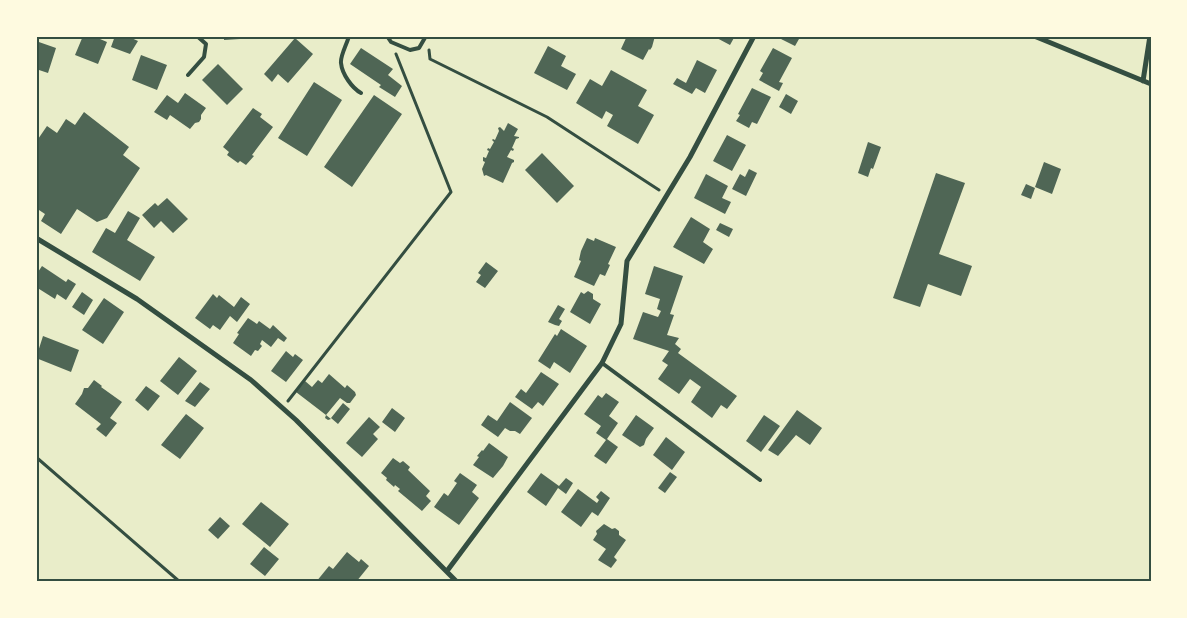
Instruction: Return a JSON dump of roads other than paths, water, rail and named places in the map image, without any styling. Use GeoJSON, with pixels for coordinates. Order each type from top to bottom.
{"type":"FeatureCollection","features":[{"type":"Feature","properties":{"kind":"street"},"geometry":{"type":"LineString","coordinates":[[447,571],[602,363],[622,324],[627,261],[690,157],[754,36]]}},
{"type":"Feature","properties":{"kind":"street"},"geometry":{"type":"LineString","coordinates":[[1034,36],[1151,84]]}},
{"type":"Feature","properties":{"kind":"street"},"geometry":{"type":"LineString","coordinates":[[1143,81],[1150,36]]}},
{"type":"Feature","properties":{"kind":"street"},"geometry":{"type":"LineString","coordinates":[[36,238],[137,299],[252,380],[457,582]]}},
{"type":"Feature","properties":{"kind":"lane"},"geometry":{"type":"LineString","coordinates":[[188,75],[204,57],[206,44],[197,36]]}},
{"type":"Feature","properties":{"kind":"lane"},"geometry":{"type":"LineString","coordinates":[[349,36],[341,63],[354,89],[361,92]]}},
{"type":"Feature","properties":{"kind":"lane"},"geometry":{"type":"LineString","coordinates":[[386,36],[391,42],[410,50],[419,48],[426,36]]}},
{"type":"Feature","properties":{"kind":"lane"},"geometry":{"type":"LineString","coordinates":[[602,363],[760,480]]}}]}
